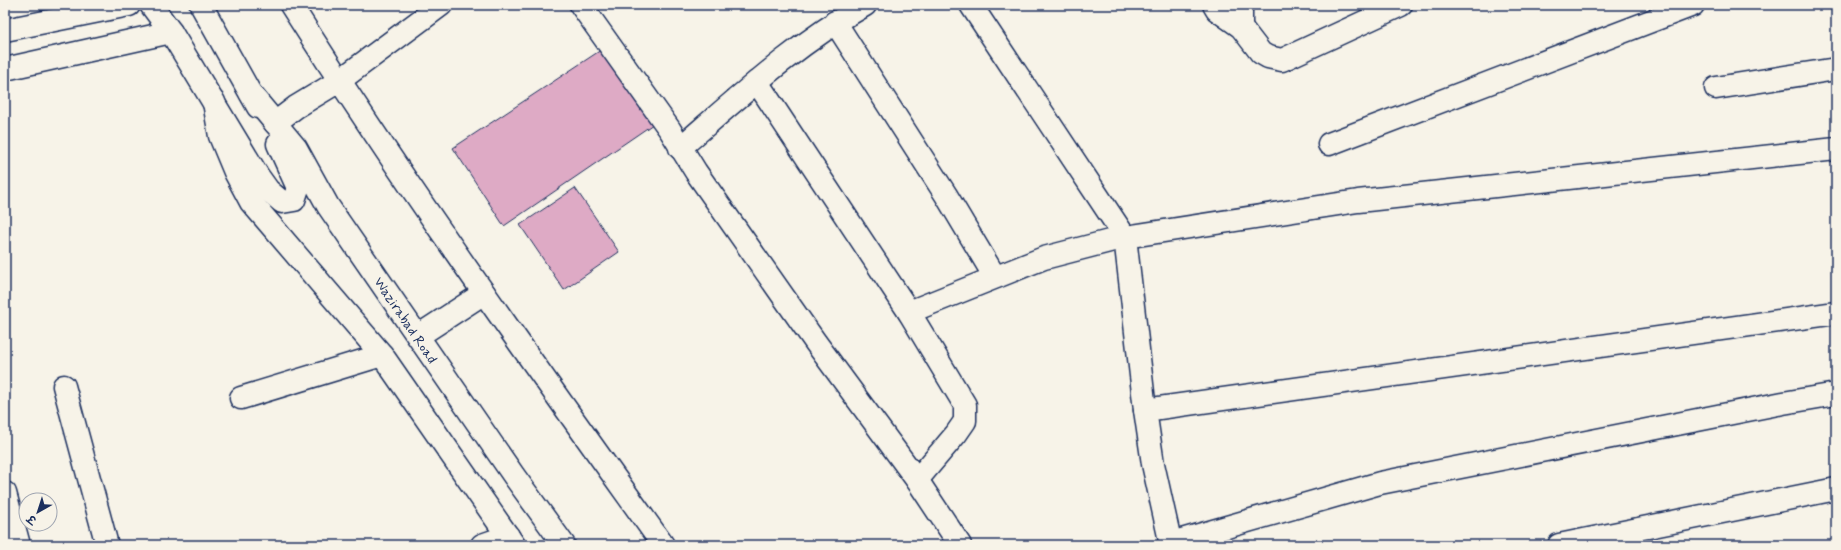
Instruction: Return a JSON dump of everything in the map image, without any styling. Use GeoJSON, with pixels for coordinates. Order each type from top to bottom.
{"type":"FeatureCollection","features":[{"type":"Feature","properties":{"kind":"main road"},"geometry":{"type":"LineString","coordinates":[[5,30],[129,5]]}},
{"type":"Feature","properties":{"kind":"main road","name":"Wazirabad Road"},"geometry":{"type":"LineString","coordinates":[[151,5],[171,32],[268,190],[282,202],[294,200],[298,188],[289,166],[201,5]]}},
{"type":"Feature","properties":{"kind":"main road"},"geometry":{"type":"LineString","coordinates":[[291,5],[339,81],[484,293],[663,545]]}},
{"type":"Feature","properties":{"kind":"main road"},"geometry":{"type":"LineString","coordinates":[[275,123],[296,107],[339,81],[441,5]]}},
{"type":"Feature","properties":{"kind":"main road"},"geometry":{"type":"LineString","coordinates":[[581,5],[670,130],[680,148],[816,343],[917,480],[960,545]]}},
{"type":"Feature","properties":{"kind":"main road"},"geometry":{"type":"LineString","coordinates":[[680,148],[757,82],[835,22],[865,5]]}},
{"type":"Feature","properties":{"kind":"main road"},"geometry":{"type":"LineString","coordinates":[[971,5],[1125,238],[1144,410],[1153,464],[1171,544],[1380,483],[1836,394]]}},
{"type":"Feature","properties":{"kind":"main road"},"geometry":{"type":"LineString","coordinates":[[1214,5],[1217,10],[1241,27],[1261,53],[1268,57],[1282,60],[1401,5]]}},
{"type":"Feature","properties":{"kind":"main road"},"geometry":{"type":"LineString","coordinates":[[1239,5],[1241,10],[1241,27]]}},
{"type":"Feature","properties":{"kind":"main road"},"geometry":{"type":"LineString","coordinates":[[1329,144],[1693,5]]}},
{"type":"Feature","properties":{"kind":"main road"},"geometry":{"type":"LineString","coordinates":[[835,22],[946,195],[995,277]]}},
{"type":"Feature","properties":{"kind":"main road"},"geometry":{"type":"LineString","coordinates":[[5,69],[171,32]]}},
{"type":"Feature","properties":{"kind":"main road"},"geometry":{"type":"LineString","coordinates":[[1716,88],[1836,69]]}},
{"type":"Feature","properties":{"kind":"main road"},"geometry":{"type":"LineString","coordinates":[[757,82],[909,312],[964,405],[966,421],[917,480]]}},
{"type":"Feature","properties":{"kind":"main road","name":"Wazirabad Road"},"geometry":{"type":"LineString","coordinates":[[251,94],[296,148],[328,206],[509,470],[564,545]]}},
{"type":"Feature","properties":{"kind":"main road","name":"Wazirabad Road"},"geometry":{"type":"LineString","coordinates":[[214,102],[220,136],[235,172],[252,202],[382,355],[511,540]]}},
{"type":"Feature","properties":{"kind":"main road"},"geometry":{"type":"LineString","coordinates":[[909,312],[1044,258],[1125,238],[1358,201],[1836,149]]}},
{"type":"Feature","properties":{"kind":"main road"},"geometry":{"type":"LineString","coordinates":[[418,336],[484,293]]}},
{"type":"Feature","properties":{"kind":"main road"},"geometry":{"type":"LineString","coordinates":[[1144,410],[1836,312]]}},
{"type":"Feature","properties":{"kind":"main road"},"geometry":{"type":"LineString","coordinates":[[241,398],[382,355]]}},
{"type":"Feature","properties":{"kind":"main road"},"geometry":{"type":"LineString","coordinates":[[64,386],[107,545]]}},
{"type":"Feature","properties":{"kind":"main road"},"geometry":{"type":"LineString","coordinates":[[1559,545],[1836,489]]}},
{"type":"Feature","properties":{"kind":"main road"},"geometry":{"type":"LineString","coordinates":[[5,493],[19,545]]}},
{"type":"Feature","properties":{"kind":"main road"},"geometry":{"type":"LineString","coordinates":[[482,545],[511,540]]}},
{"type":"Feature","properties":{"kind":"building"},"geometry":{"type":"Polygon","coordinates":[[[604,48],[656,122],[504,226],[453,148],[604,48]]]}},
{"type":"Feature","properties":{"kind":"building"},"geometry":{"type":"Polygon","coordinates":[[[575,188],[619,252],[564,290],[520,225],[575,188]]]}}]}
